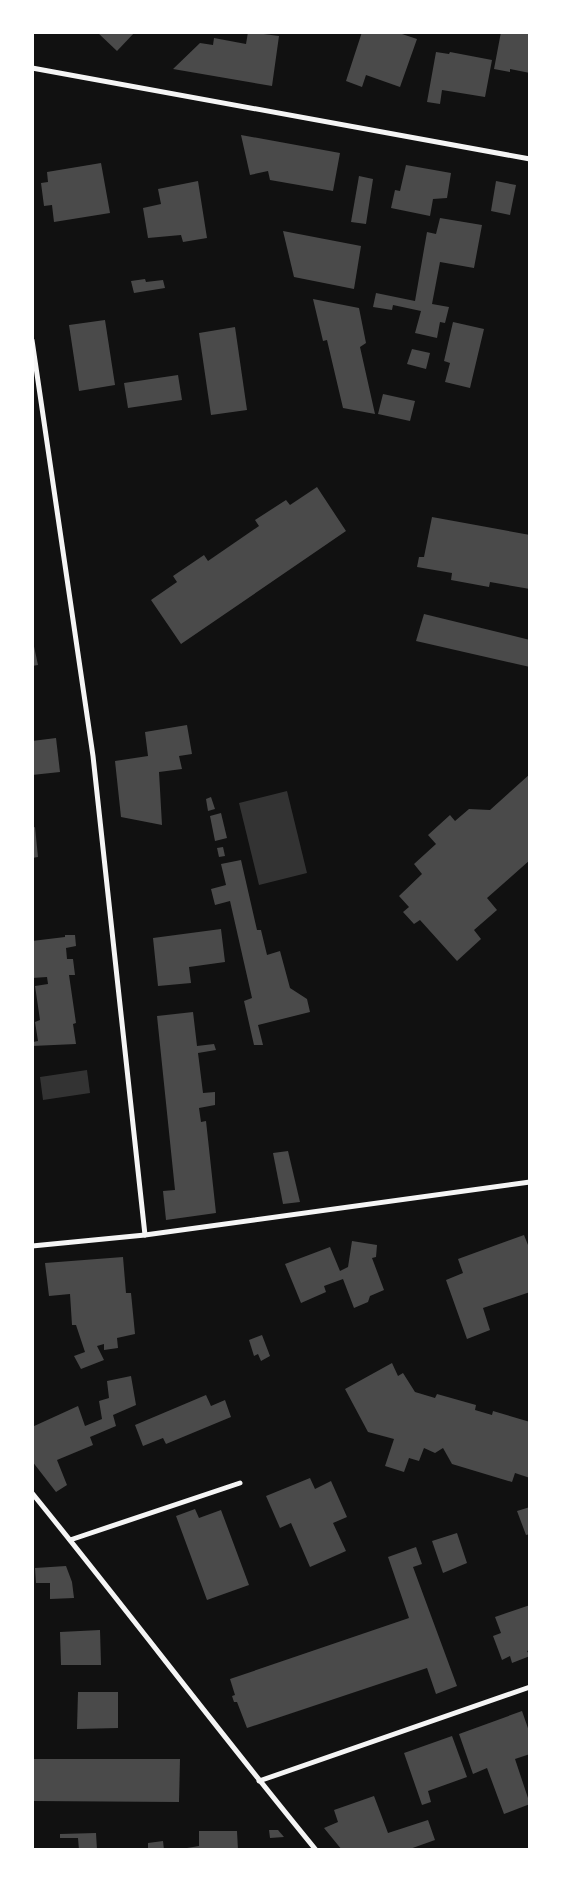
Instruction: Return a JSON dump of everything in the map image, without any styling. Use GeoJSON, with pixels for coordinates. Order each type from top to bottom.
{"type":"FeatureCollection","features":[{"type":"Feature","properties":{"kind":"street"},"geometry":{"type":"LineString","coordinates":[[32,68],[530,159]]}},
{"type":"Feature","properties":{"kind":"street"},"geometry":{"type":"LineString","coordinates":[[32,340],[93,756],[145,1235]]}},
{"type":"Feature","properties":{"kind":"street"},"geometry":{"type":"LineString","coordinates":[[32,1246],[145,1235],[530,1182]]}},
{"type":"Feature","properties":{"kind":"street"},"geometry":{"type":"LineString","coordinates":[[70,1540],[240,1483]]}},
{"type":"Feature","properties":{"kind":"street"},"geometry":{"type":"LineString","coordinates":[[32,1493],[259,1781],[316,1850]]}},
{"type":"Feature","properties":{"kind":"street"},"geometry":{"type":"LineString","coordinates":[[259,1781],[530,1687]]}},
{"type":"Feature","properties":{"kind":"shaded area"},"geometry":{"type":"Polygon","coordinates":[[[287,791],[307,873],[259,885],[239,803],[287,791]]]}},
{"type":"Feature","properties":{"kind":"shaded area"},"geometry":{"type":"Polygon","coordinates":[[[87,1070],[90,1093],[43,1100],[40,1077],[87,1070]]]}},
{"type":"Feature","properties":{"kind":"building"},"geometry":{"type":"Polygon","coordinates":[[[97,32],[135,32],[117,51],[97,32]]]}},
{"type":"Feature","properties":{"kind":"building"},"geometry":{"type":"Polygon","coordinates":[[[248,32],[279,36],[272,86],[173,69],[200,43],[213,45],[214,38],[246,44],[248,32]]]}},
{"type":"Feature","properties":{"kind":"building"},"geometry":{"type":"Polygon","coordinates":[[[362,32],[396,32],[417,39],[400,87],[366,75],[362,87],[346,81],[362,32]]]}},
{"type":"Feature","properties":{"kind":"building"},"geometry":{"type":"Polygon","coordinates":[[[501,32],[530,32],[530,73],[510,69],[510,72],[494,69],[501,32]]]}},
{"type":"Feature","properties":{"kind":"building"},"geometry":{"type":"Polygon","coordinates":[[[436,52],[449,54],[450,52],[492,60],[485,97],[442,90],[440,104],[427,102],[436,52]]]}},
{"type":"Feature","properties":{"kind":"building"},"geometry":{"type":"Polygon","coordinates":[[[241,135],[340,153],[333,191],[270,180],[268,171],[250,175],[241,135]]]}},
{"type":"Feature","properties":{"kind":"building"},"geometry":{"type":"Polygon","coordinates":[[[101,163],[110,213],[54,222],[52,205],[44,206],[41,183],[48,182],[47,172],[101,163]]]}},
{"type":"Feature","properties":{"kind":"building"},"geometry":{"type":"Polygon","coordinates":[[[406,165],[451,173],[447,198],[433,199],[430,216],[391,208],[395,190],[400,191],[406,165]]]}},
{"type":"Feature","properties":{"kind":"building"},"geometry":{"type":"Polygon","coordinates":[[[359,176],[373,179],[366,224],[351,222],[359,176]]]}},
{"type":"Feature","properties":{"kind":"building"},"geometry":{"type":"Polygon","coordinates":[[[198,181],[207,238],[183,242],[181,235],[148,238],[143,208],[161,204],[158,189],[198,181]]]}},
{"type":"Feature","properties":{"kind":"building"},"geometry":{"type":"Polygon","coordinates":[[[496,181],[516,185],[510,215],[491,211],[496,181]]]}},
{"type":"Feature","properties":{"kind":"building"},"geometry":{"type":"Polygon","coordinates":[[[440,218],[482,225],[474,268],[440,262],[432,304],[449,307],[445,323],[440,322],[437,338],[415,333],[421,311],[393,305],[392,310],[373,307],[376,293],[415,301],[427,232],[436,234],[440,218]]]}},
{"type":"Feature","properties":{"kind":"building"},"geometry":{"type":"Polygon","coordinates":[[[283,231],[361,246],[354,289],[294,277],[283,231]]]}},
{"type":"Feature","properties":{"kind":"building"},"geometry":{"type":"Polygon","coordinates":[[[145,279],[146,282],[163,280],[165,288],[134,293],[131,281],[145,279]]]}},
{"type":"Feature","properties":{"kind":"building"},"geometry":{"type":"Polygon","coordinates":[[[313,299],[359,308],[366,343],[360,347],[375,414],[343,408],[327,340],[323,341],[313,299]]]}},
{"type":"Feature","properties":{"kind":"building"},"geometry":{"type":"Polygon","coordinates":[[[105,320],[115,385],[79,391],[69,325],[105,320]]]}},
{"type":"Feature","properties":{"kind":"building"},"geometry":{"type":"Polygon","coordinates":[[[453,322],[484,329],[470,388],[445,382],[450,363],[444,361],[453,322]]]}},
{"type":"Feature","properties":{"kind":"building"},"geometry":{"type":"Polygon","coordinates":[[[235,327],[247,410],[211,415],[199,333],[235,327]]]}},
{"type":"Feature","properties":{"kind":"building"},"geometry":{"type":"Polygon","coordinates":[[[412,349],[430,353],[426,369],[407,364],[412,349]]]}},
{"type":"Feature","properties":{"kind":"building"},"geometry":{"type":"Polygon","coordinates":[[[178,375],[182,400],[128,408],[124,383],[178,375]]]}},
{"type":"Feature","properties":{"kind":"building"},"geometry":{"type":"Polygon","coordinates":[[[383,394],[415,401],[410,421],[378,414],[383,394]]]}},
{"type":"Feature","properties":{"kind":"building"},"geometry":{"type":"Polygon","coordinates":[[[317,487],[346,531],[181,644],[151,600],[177,582],[173,576],[204,555],[208,561],[259,526],[255,520],[286,500],[290,505],[317,487]]]}},
{"type":"Feature","properties":{"kind":"building"},"geometry":{"type":"Polygon","coordinates":[[[432,517],[530,535],[530,589],[490,582],[489,587],[451,580],[452,573],[417,567],[419,557],[424,557],[432,517]]]}},
{"type":"Feature","properties":{"kind":"building"},"geometry":{"type":"Polygon","coordinates":[[[424,614],[530,640],[530,667],[416,641],[424,614]]]}},
{"type":"Feature","properties":{"kind":"building"},"geometry":{"type":"Polygon","coordinates":[[[32,637],[38,665],[32,666],[32,637]]]}},
{"type":"Feature","properties":{"kind":"building"},"geometry":{"type":"Polygon","coordinates":[[[187,725],[192,754],[179,756],[182,769],[159,772],[162,825],[121,817],[115,761],[148,756],[145,732],[187,725]]]}},
{"type":"Feature","properties":{"kind":"building"},"geometry":{"type":"Polygon","coordinates":[[[56,738],[60,772],[32,775],[32,741],[56,738]]]}},
{"type":"Feature","properties":{"kind":"building"},"geometry":{"type":"Polygon","coordinates":[[[530,774],[530,860],[487,898],[497,910],[474,930],[481,939],[457,961],[420,920],[414,924],[403,912],[409,907],[399,896],[422,874],[414,864],[436,844],[428,835],[450,815],[455,821],[469,809],[490,810],[530,774]]]}},
{"type":"Feature","properties":{"kind":"building"},"geometry":{"type":"Polygon","coordinates":[[[211,797],[215,809],[208,811],[206,799],[211,797]]]}},
{"type":"Feature","properties":{"kind":"building"},"geometry":{"type":"Polygon","coordinates":[[[221,813],[227,838],[215,841],[210,816],[221,813]]]}},
{"type":"Feature","properties":{"kind":"building"},"geometry":{"type":"Polygon","coordinates":[[[35,827],[38,857],[32,858],[32,828],[35,827]]]}},
{"type":"Feature","properties":{"kind":"building"},"geometry":{"type":"Polygon","coordinates":[[[223,847],[225,856],[219,857],[217,848],[223,847]]]}},
{"type":"Feature","properties":{"kind":"building"},"geometry":{"type":"Polygon","coordinates":[[[241,860],[257,930],[261,930],[267,955],[280,951],[290,988],[307,999],[310,1012],[258,1025],[263,1045],[254,1045],[244,1001],[252,998],[230,901],[215,905],[211,889],[226,885],[221,864],[241,860]]]}},
{"type":"Feature","properties":{"kind":"building"},"geometry":{"type":"Polygon","coordinates":[[[221,929],[225,962],[189,967],[191,983],[158,986],[153,938],[221,929]]]}},
{"type":"Feature","properties":{"kind":"building"},"geometry":{"type":"Polygon","coordinates":[[[65,935],[75,935],[76,946],[66,948],[67,959],[73,959],[75,975],[69,975],[76,1023],[73,1024],[76,1044],[32,1046],[33,1042],[38,1041],[35,1022],[40,1020],[35,986],[48,984],[47,977],[32,978],[32,941],[65,937],[65,935]]]}},
{"type":"Feature","properties":{"kind":"building"},"geometry":{"type":"Polygon","coordinates":[[[193,1012],[197,1046],[214,1044],[216,1050],[198,1053],[203,1093],[215,1092],[215,1105],[199,1108],[201,1122],[206,1121],[216,1213],[166,1220],[163,1191],[175,1190],[157,1016],[193,1012]]]}},
{"type":"Feature","properties":{"kind":"building"},"geometry":{"type":"Polygon","coordinates":[[[288,1151],[300,1202],[283,1204],[273,1153],[288,1151]]]}},
{"type":"Feature","properties":{"kind":"building"},"geometry":{"type":"Polygon","coordinates":[[[524,1235],[530,1250],[530,1292],[483,1308],[490,1330],[467,1339],[446,1280],[463,1273],[458,1259],[524,1235]]]}},
{"type":"Feature","properties":{"kind":"building"},"geometry":{"type":"Polygon","coordinates":[[[352,1241],[377,1245],[376,1257],[372,1258],[384,1290],[370,1296],[368,1302],[354,1308],[343,1279],[324,1286],[326,1292],[301,1303],[285,1264],[330,1247],[340,1271],[348,1267],[352,1241]]]}},
{"type":"Feature","properties":{"kind":"building"},"geometry":{"type":"Polygon","coordinates":[[[123,1257],[126,1293],[131,1293],[135,1334],[117,1338],[118,1348],[104,1350],[104,1344],[97,1346],[104,1360],[81,1369],[74,1356],[85,1352],[76,1325],[72,1325],[70,1294],[49,1296],[45,1263],[123,1257]]]}},
{"type":"Feature","properties":{"kind":"building"},"geometry":{"type":"Polygon","coordinates":[[[262,1335],[270,1356],[261,1361],[258,1354],[254,1356],[249,1340],[262,1335]]]}},
{"type":"Feature","properties":{"kind":"building"},"geometry":{"type":"Polygon","coordinates":[[[392,1363],[398,1376],[403,1373],[415,1392],[435,1398],[437,1394],[476,1405],[475,1410],[492,1415],[493,1411],[530,1422],[530,1478],[515,1473],[512,1482],[452,1464],[443,1448],[435,1453],[424,1448],[419,1461],[409,1458],[404,1472],[385,1466],[394,1439],[368,1432],[345,1389],[392,1363]]]}},
{"type":"Feature","properties":{"kind":"building"},"geometry":{"type":"Polygon","coordinates":[[[131,1376],[136,1405],[113,1415],[116,1426],[90,1437],[93,1445],[57,1460],[67,1485],[56,1492],[32,1461],[32,1427],[78,1406],[85,1426],[102,1419],[99,1401],[109,1398],[107,1381],[131,1376]]]}},
{"type":"Feature","properties":{"kind":"building"},"geometry":{"type":"Polygon","coordinates":[[[206,1395],[211,1406],[225,1400],[231,1417],[166,1444],[163,1438],[143,1446],[135,1425],[206,1395]]]}},
{"type":"Feature","properties":{"kind":"building"},"geometry":{"type":"Polygon","coordinates":[[[310,1478],[315,1489],[331,1481],[347,1517],[333,1523],[346,1551],[310,1567],[291,1523],[280,1528],[266,1496],[310,1478]]]}},
{"type":"Feature","properties":{"kind":"building"},"geometry":{"type":"Polygon","coordinates":[[[530,1507],[530,1534],[526,1535],[517,1511],[530,1507]]]}},
{"type":"Feature","properties":{"kind":"building"},"geometry":{"type":"Polygon","coordinates":[[[195,1509],[199,1518],[221,1510],[249,1585],[207,1600],[176,1516],[195,1509]]]}},
{"type":"Feature","properties":{"kind":"building"},"geometry":{"type":"Polygon","coordinates":[[[457,1533],[467,1563],[443,1573],[432,1541],[457,1533]]]}},
{"type":"Feature","properties":{"kind":"building"},"geometry":{"type":"Polygon","coordinates":[[[416,1547],[422,1564],[413,1567],[457,1686],[436,1694],[427,1668],[247,1728],[237,1702],[234,1702],[232,1696],[235,1695],[230,1679],[409,1618],[388,1557],[416,1547]]]}},
{"type":"Feature","properties":{"kind":"building"},"geometry":{"type":"Polygon","coordinates":[[[66,1566],[72,1582],[74,1598],[50,1599],[50,1583],[36,1583],[35,1568],[66,1566]]]}},
{"type":"Feature","properties":{"kind":"building"},"geometry":{"type":"Polygon","coordinates":[[[530,1605],[530,1650],[527,1651],[530,1656],[512,1663],[510,1656],[502,1660],[493,1636],[501,1633],[495,1617],[530,1605]]]}},
{"type":"Feature","properties":{"kind":"building"},"geometry":{"type":"Polygon","coordinates":[[[100,1630],[101,1665],[61,1665],[60,1632],[100,1630]]]}},
{"type":"Feature","properties":{"kind":"building"},"geometry":{"type":"Polygon","coordinates":[[[78,1692],[118,1692],[118,1728],[77,1729],[78,1692]]]}},
{"type":"Feature","properties":{"kind":"building"},"geometry":{"type":"Polygon","coordinates":[[[522,1711],[530,1734],[530,1754],[515,1759],[530,1804],[504,1814],[487,1768],[473,1774],[459,1734],[522,1711]]]}},
{"type":"Feature","properties":{"kind":"building"},"geometry":{"type":"Polygon","coordinates":[[[452,1736],[467,1777],[428,1791],[431,1802],[422,1805],[404,1753],[452,1736]]]}},
{"type":"Feature","properties":{"kind":"building"},"geometry":{"type":"Polygon","coordinates":[[[32,1759],[180,1759],[179,1802],[32,1801],[32,1759]]]}},
{"type":"Feature","properties":{"kind":"building"},"geometry":{"type":"Polygon","coordinates":[[[374,1796],[388,1833],[428,1820],[435,1840],[407,1850],[342,1850],[324,1828],[338,1822],[334,1810],[374,1796]]]}},
{"type":"Feature","properties":{"kind":"building"},"geometry":{"type":"Polygon","coordinates":[[[269,1830],[278,1830],[284,1837],[270,1838],[269,1830]]]}},
{"type":"Feature","properties":{"kind":"building"},"geometry":{"type":"Polygon","coordinates":[[[199,1831],[237,1831],[238,1850],[175,1850],[199,1846],[199,1831]]]}},
{"type":"Feature","properties":{"kind":"building"},"geometry":{"type":"Polygon","coordinates":[[[96,1833],[97,1850],[79,1850],[78,1838],[60,1838],[60,1834],[96,1833]]]}},
{"type":"Feature","properties":{"kind":"building"},"geometry":{"type":"Polygon","coordinates":[[[163,1841],[164,1850],[148,1850],[148,1843],[163,1841]]]}}]}
